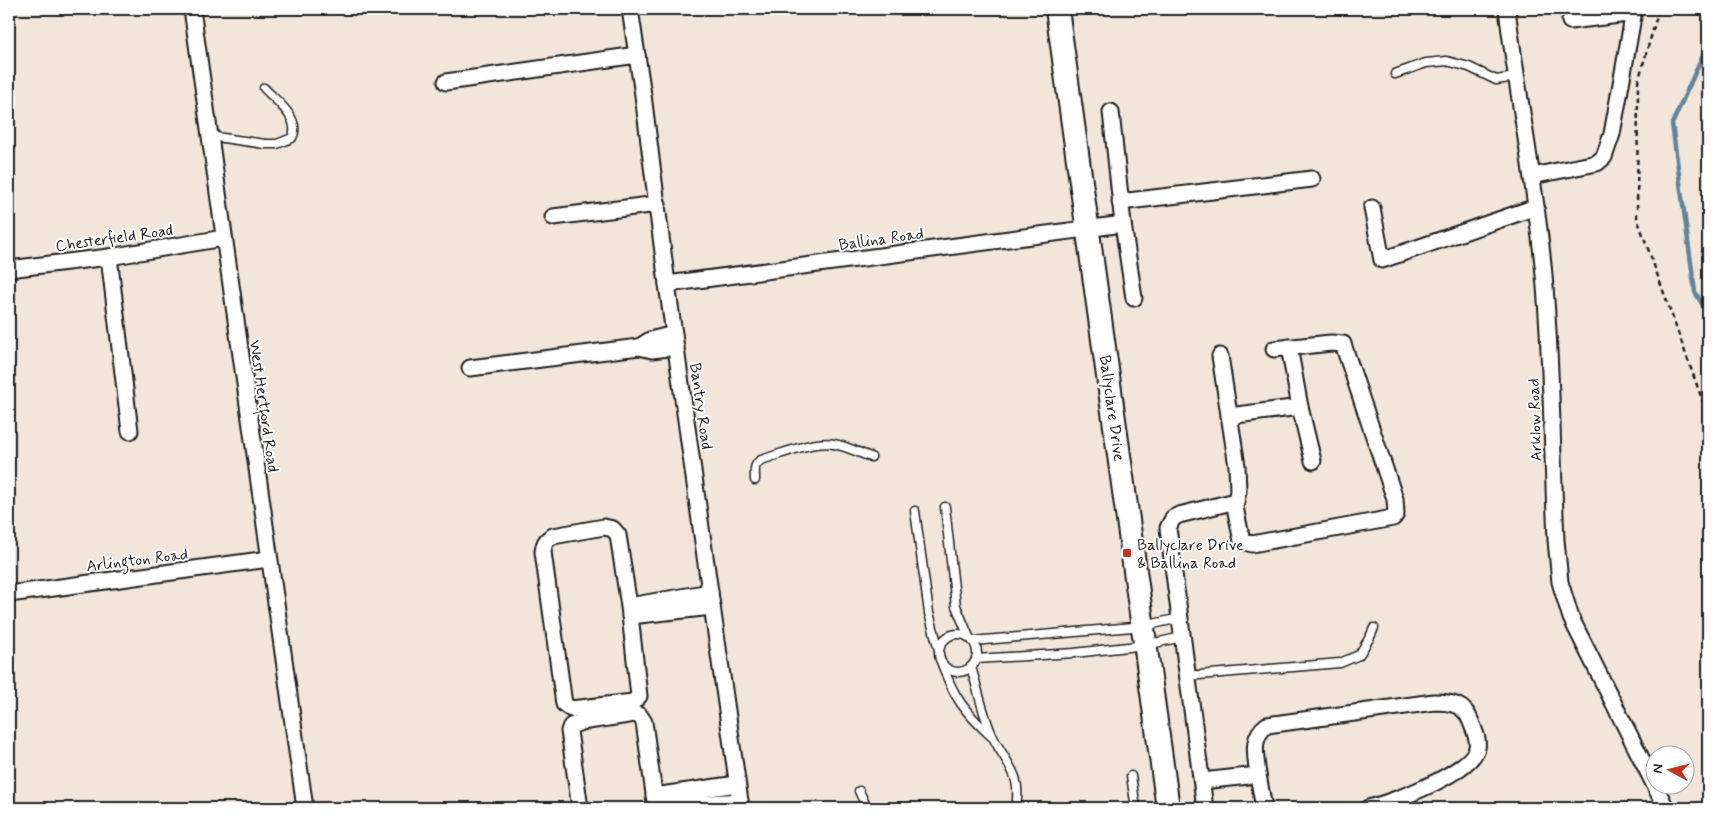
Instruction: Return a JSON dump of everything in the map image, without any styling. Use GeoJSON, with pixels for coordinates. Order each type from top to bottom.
{"type":"FeatureCollection","features":[{"type":"Feature","properties":{"kind":"street","name":"Bantry Road"},"geometry":{"type":"LineString","coordinates":[[630,9],[740,805]]}},
{"type":"Feature","properties":{"kind":"street","name":"Ballyclare Drive"},"geometry":{"type":"LineString","coordinates":[[1057,9],[1093,228],[1152,634],[1180,808]]}},
{"type":"Feature","properties":{"kind":"street","name":"Ballyclare Drive"},"geometry":{"type":"LineString","coordinates":[[1072,9],[1093,228]]}},
{"type":"Feature","properties":{"kind":"street","name":"Arklow Road"},"geometry":{"type":"LineString","coordinates":[[1507,9],[1532,176],[1544,284],[1556,540],[1560,582],[1571,618],[1666,808]]}},
{"type":"Feature","properties":{"kind":"street","name":"West Hertford Road"},"geometry":{"type":"LineString","coordinates":[[194,10],[209,136],[305,808]]}},
{"type":"Feature","properties":{"kind":"street"},"geometry":{"type":"LineString","coordinates":[[1532,176],[1598,163],[1604,157],[1612,134],[1633,17],[1631,14],[1628,14],[1570,21]]}},
{"type":"Feature","properties":{"kind":"street"},"geometry":{"type":"LineString","coordinates":[[446,82],[637,55]]}},
{"type":"Feature","properties":{"kind":"street"},"geometry":{"type":"LineString","coordinates":[[1111,112],[1120,202],[1134,298]]}},
{"type":"Feature","properties":{"kind":"street"},"geometry":{"type":"LineString","coordinates":[[1120,202],[1312,179]]}},
{"type":"Feature","properties":{"kind":"street"},"geometry":{"type":"LineString","coordinates":[[553,217],[658,204]]}},
{"type":"Feature","properties":{"kind":"street"},"geometry":{"type":"LineString","coordinates":[[1372,208],[1382,260],[1536,207]]}},
{"type":"Feature","properties":{"kind":"street","name":"Ballina Road"},"geometry":{"type":"LineString","coordinates":[[667,284],[1123,224]]}},
{"type":"Feature","properties":{"kind":"street","name":"Chesterfield Road"},"geometry":{"type":"LineString","coordinates":[[9,269],[110,257],[224,238]]}},
{"type":"Feature","properties":{"kind":"street"},"geometry":{"type":"LineString","coordinates":[[110,257],[130,431]]}},
{"type":"Feature","properties":{"kind":"street"},"geometry":{"type":"LineString","coordinates":[[470,368],[639,346],[650,340],[675,341]]}},
{"type":"Feature","properties":{"kind":"street"},"geometry":{"type":"LineString","coordinates":[[1220,356],[1238,478],[1236,501],[1240,539],[1242,541],[1249,544],[1393,518],[1396,514],[1395,499],[1343,344],[1331,343],[1274,349]]}},
{"type":"Feature","properties":{"kind":"street"},"geometry":{"type":"LineString","coordinates":[[1289,347],[1300,407],[1313,461]]}},
{"type":"Feature","properties":{"kind":"street"},"geometry":{"type":"LineString","coordinates":[[1229,416],[1300,407]]}},
{"type":"Feature","properties":{"kind":"street"},"geometry":{"type":"LineString","coordinates":[[1205,808],[1168,524],[1178,515],[1236,501]]}},
{"type":"Feature","properties":{"kind":"street"},"geometry":{"type":"LineString","coordinates":[[609,527],[615,530],[618,535],[630,611],[640,692],[637,700],[575,709],[566,707],[564,704],[542,552],[547,539],[552,536],[609,527]]}},
{"type":"Feature","properties":{"kind":"street","name":"Arlington Road"},"geometry":{"type":"LineString","coordinates":[[9,594],[269,559]]}},
{"type":"Feature","properties":{"kind":"street"},"geometry":{"type":"LineString","coordinates":[[630,611],[711,600]]}},
{"type":"Feature","properties":{"kind":"street","name":"Ballyclare Drive"},"geometry":{"type":"LineString","coordinates":[[1152,634],[1168,808]]}},
{"type":"Feature","properties":{"kind":"street"},"geometry":{"type":"LineString","coordinates":[[1264,808],[1255,749],[1258,734],[1267,725],[1434,702],[1448,702],[1463,708],[1470,717],[1477,739],[1477,749],[1472,756],[1452,773],[1434,784],[1408,796],[1368,808]]}},
{"type":"Feature","properties":{"kind":"street"},"geometry":{"type":"LineString","coordinates":[[580,808],[569,728],[581,722],[635,714],[642,718],[646,729],[655,804]]}},
{"type":"Feature","properties":{"kind":"street"},"geometry":{"type":"LineString","coordinates":[[1202,781],[1258,775]]}},
{"type":"Feature","properties":{"kind":"street"},"geometry":{"type":"LineString","coordinates":[[655,804],[737,784]]}},
{"type":"Feature","properties":{"kind":"street"},"geometry":{"type":"LineString","coordinates":[[655,804],[740,805]]}},
{"type":"Feature","properties":{"kind":"lane"},"geometry":{"type":"LineString","coordinates":[[1395,74],[1426,62],[1448,61],[1469,67],[1496,80],[1516,77]]}},
{"type":"Feature","properties":{"kind":"lane"},"geometry":{"type":"LineString","coordinates":[[209,136],[265,144],[277,144],[292,138],[294,127],[290,114],[264,88]]}},
{"type":"Feature","properties":{"kind":"lane"},"geometry":{"type":"LineString","coordinates":[[755,480],[754,468],[756,463],[761,460],[823,443],[835,444],[871,457]]}},
{"type":"Feature","properties":{"kind":"lane"},"geometry":{"type":"LineString","coordinates":[[941,662],[950,670],[957,672],[971,667],[976,659],[976,647],[956,606],[945,507]]}},
{"type":"Feature","properties":{"kind":"lane"},"geometry":{"type":"LineString","coordinates":[[915,511],[929,613],[941,662],[950,686],[968,715],[993,737]]}},
{"type":"Feature","properties":{"kind":"lane"},"geometry":{"type":"LineString","coordinates":[[976,659],[1074,653],[1152,634],[1180,618]]}},
{"type":"Feature","properties":{"kind":"lane"},"geometry":{"type":"LineString","coordinates":[[1187,676],[1340,663],[1359,655],[1374,628]]}},
{"type":"Feature","properties":{"kind":"lane"},"geometry":{"type":"LineString","coordinates":[[939,650],[941,644],[950,635],[963,634],[971,639],[1152,634],[1182,637]]}},
{"type":"Feature","properties":{"kind":"lane"},"geometry":{"type":"LineString","coordinates":[[971,667],[993,737],[1015,775],[1018,788],[1016,808]]}},
{"type":"Feature","properties":{"kind":"lane"},"geometry":{"type":"LineString","coordinates":[[1131,776],[1136,808]]}},
{"type":"Feature","properties":{"kind":"lane"},"geometry":{"type":"LineString","coordinates":[[859,791],[867,808]]}},
{"type":"Feature","properties":{"kind":"path"},"geometry":{"type":"LineString","coordinates":[[1659,9],[1638,82],[1637,218],[1708,416]]}},
{"type":"Feature","properties":{"kind":"waterway"},"geometry":{"type":"LineString","coordinates":[[1708,44],[1672,124],[1695,292],[1708,314]]}},
{"type":"Feature","properties":{"kind":"place","name":"Ballyclare Drive & Ballina Road"},"geometry":{"type":"Point","coordinates":[1127,553]}}]}
